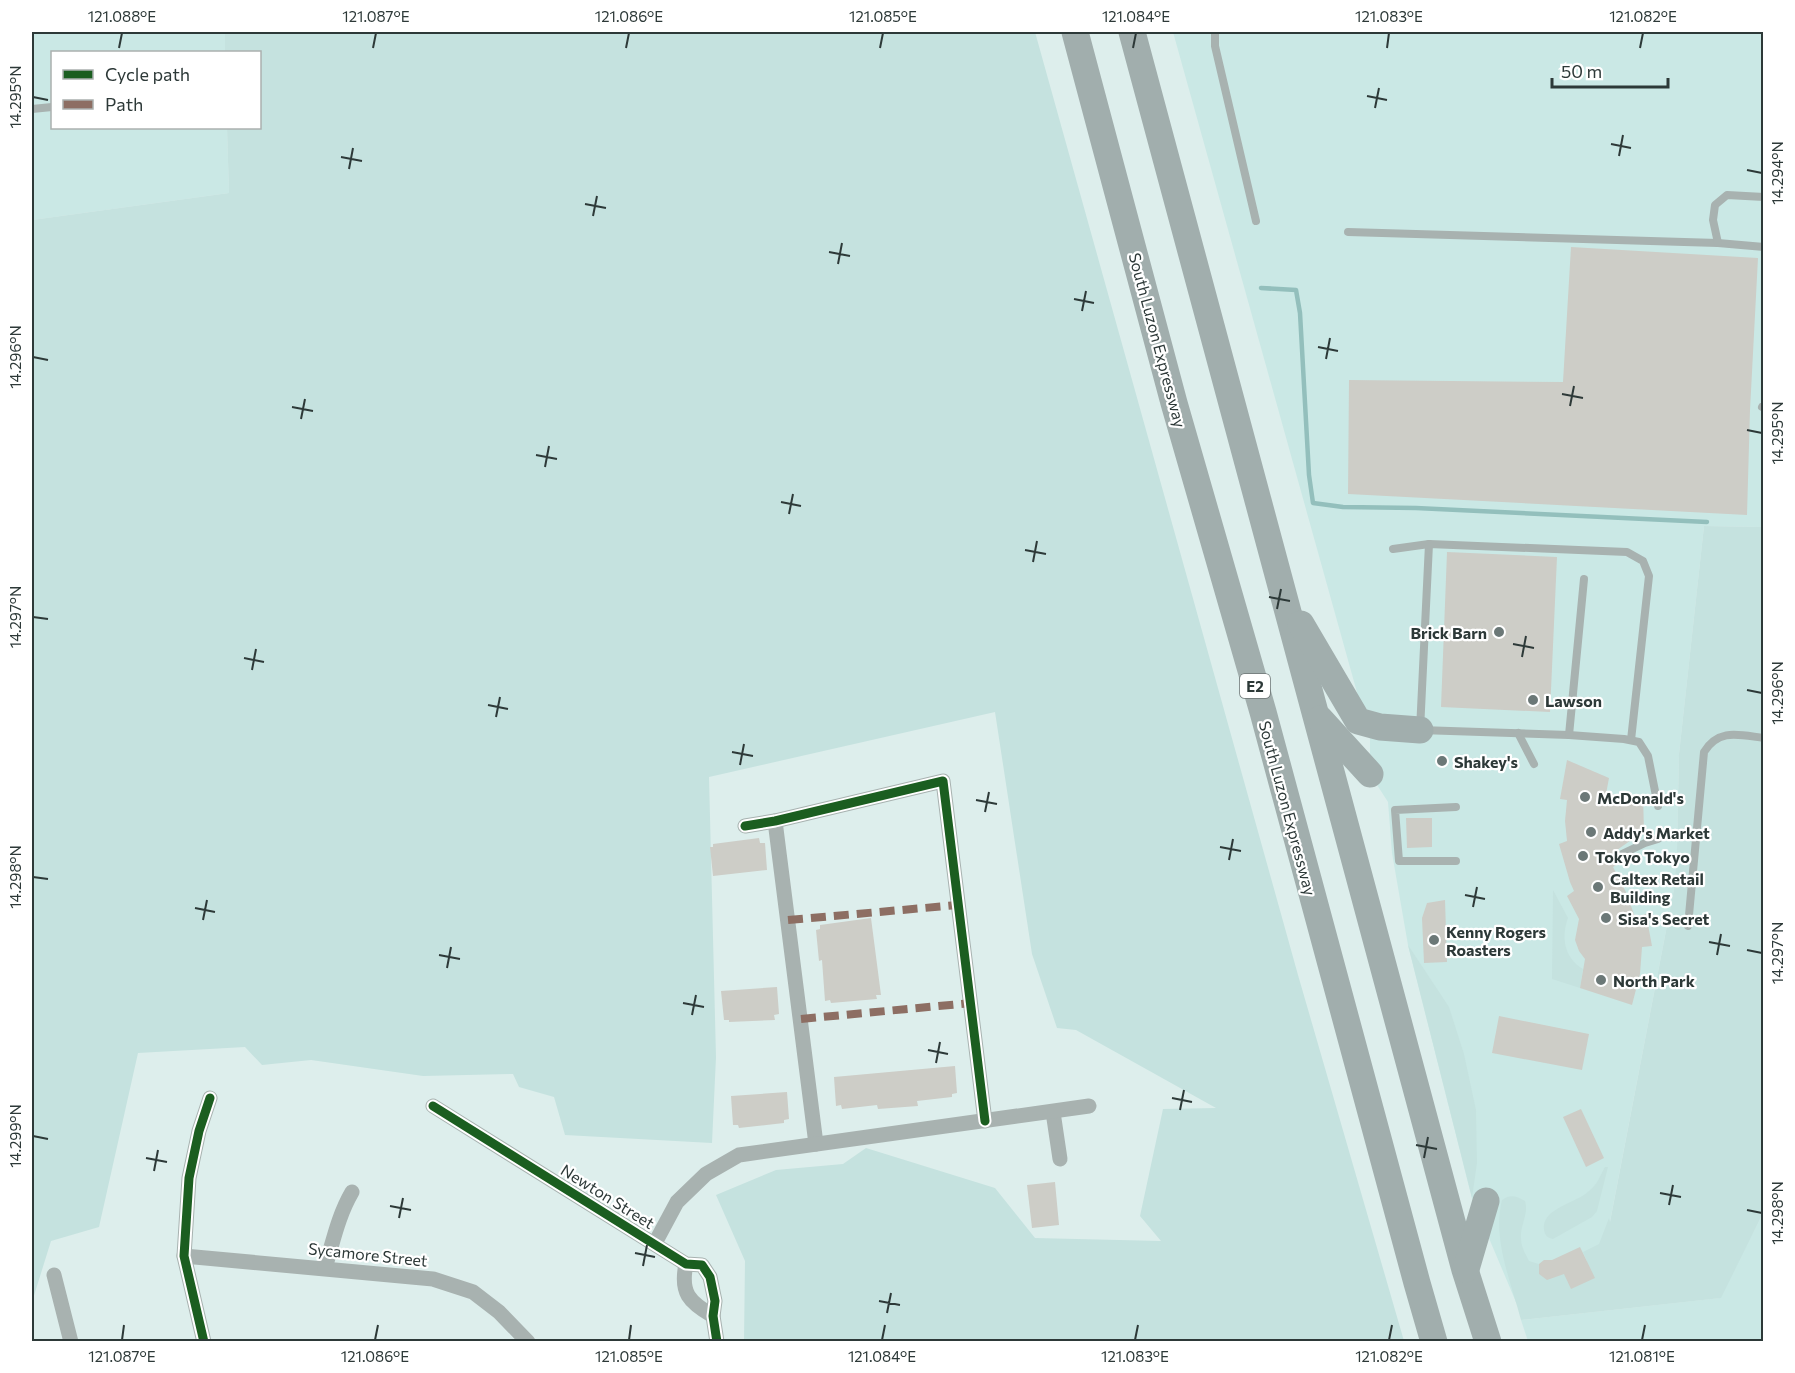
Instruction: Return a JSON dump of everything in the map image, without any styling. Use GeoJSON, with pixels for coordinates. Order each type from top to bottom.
{"type":"FeatureCollection","features":[{"type":"Feature","properties":{"kind":"highway","name":"South Luzon Expressway"},"geometry":{"type":"LineString","coordinates":[[1075,32],[1174,403],[1259,700],[1434,1341]]}},
{"type":"Feature","properties":{"kind":"highway"},"geometry":{"type":"LineString","coordinates":[[1132,32],[1465,1270],[1488,1341]]}},
{"type":"Feature","properties":{"kind":"highway"},"geometry":{"type":"LineString","coordinates":[[1282,592],[1358,721],[1380,727],[1420,730]]}},
{"type":"Feature","properties":{"kind":"highway"},"geometry":{"type":"LineString","coordinates":[[1316,715],[1371,774]]}},
{"type":"Feature","properties":{"kind":"highway"},"geometry":{"type":"LineString","coordinates":[[1465,1270],[1486,1201]]}},
{"type":"Feature","properties":{"kind":"street"},"geometry":{"type":"LineString","coordinates":[[746,826],[943,781],[985,1121]]}},
{"type":"Feature","properties":{"kind":"street"},"geometry":{"type":"LineString","coordinates":[[775,821],[816,1144]]}},
{"type":"Feature","properties":{"kind":"street"},"geometry":{"type":"LineString","coordinates":[[204,1341],[184,1256],[189,1178],[199,1131],[210,1098]]}},
{"type":"Feature","properties":{"kind":"street","name":"Newton Street"},"geometry":{"type":"LineString","coordinates":[[433,1106],[656,1243],[686,1264],[702,1265],[710,1277],[715,1301],[713,1316],[717,1341]]}},
{"type":"Feature","properties":{"kind":"street"},"geometry":{"type":"LineString","coordinates":[[656,1243],[677,1202],[706,1174],[739,1155],[1089,1106]]}},
{"type":"Feature","properties":{"kind":"street"},"geometry":{"type":"LineString","coordinates":[[1053,1112],[1060,1158]]}},
{"type":"Feature","properties":{"kind":"street"},"geometry":{"type":"LineString","coordinates":[[325,1268],[338,1224],[352,1192]]}},
{"type":"Feature","properties":{"kind":"street","name":"Sycamore Street"},"geometry":{"type":"LineString","coordinates":[[184,1256],[433,1279],[473,1292],[528,1341]]}},
{"type":"Feature","properties":{"kind":"street"},"geometry":{"type":"LineString","coordinates":[[686,1264],[683,1280],[686,1293],[696,1306],[713,1316]]}},
{"type":"Feature","properties":{"kind":"street"},"geometry":{"type":"LineString","coordinates":[[54,1275],[71,1341]]}},
{"type":"Feature","properties":{"kind":"lane"},"geometry":{"type":"LineString","coordinates":[[1215,32],[1215,46],[1256,222]]}},
{"type":"Feature","properties":{"kind":"lane"},"geometry":{"type":"LineString","coordinates":[[32,109],[51,107]]}},
{"type":"Feature","properties":{"kind":"lane"},"geometry":{"type":"LineString","coordinates":[[1718,243],[1713,220],[1714,205],[1727,195],[1764,196]]}},
{"type":"Feature","properties":{"kind":"lane"},"geometry":{"type":"LineString","coordinates":[[1348,232],[1718,243],[1764,248]]}},
{"type":"Feature","properties":{"kind":"lane"},"geometry":{"type":"LineString","coordinates":[[1429,544],[1420,730],[1569,735],[1640,742],[1648,756],[1658,806]]}},
{"type":"Feature","properties":{"kind":"lane"},"geometry":{"type":"LineString","coordinates":[[1393,549],[1429,544],[1627,552],[1643,561],[1649,576],[1631,740]]}},
{"type":"Feature","properties":{"kind":"lane"},"geometry":{"type":"LineString","coordinates":[[1569,735],[1584,579]]}},
{"type":"Feature","properties":{"kind":"lane"},"geometry":{"type":"LineString","coordinates":[[1518,733],[1534,764]]}},
{"type":"Feature","properties":{"kind":"lane"},"geometry":{"type":"LineString","coordinates":[[1688,926],[1704,752],[1712,741],[1724,736],[1764,738]]}},
{"type":"Feature","properties":{"kind":"lane"},"geometry":{"type":"LineString","coordinates":[[1456,807],[1395,810],[1399,861],[1456,861]]}},
{"type":"Feature","properties":{"kind":"lane"},"geometry":{"type":"LineString","coordinates":[[1622,854],[1658,839]]}},
{"type":"Feature","properties":{"kind":"shaded area"},"geometry":{"type":"Polygon","coordinates":[[[32,32],[225,32],[225,51],[51,51],[51,129],[227,129],[229,193],[32,220],[32,32]]]}},
{"type":"Feature","properties":{"kind":"shaded area"},"geometry":{"type":"Polygon","coordinates":[[[225,32],[1035,32],[1298,975],[1404,1341],[744,1341],[745,1261],[716,1195],[776,1170],[843,1164],[866,1148],[995,1188],[1035,1238],[1161,1241],[1140,1216],[1163,1109],[1216,1108],[1076,1030],[1057,1028],[1032,954],[995,712],[709,777],[716,1057],[712,1143],[565,1135],[554,1097],[519,1087],[513,1074],[423,1076],[311,1060],[262,1065],[245,1047],[138,1053],[99,1227],[51,1241],[32,1302],[32,220],[229,193],[227,129],[261,129],[261,51],[225,51],[225,32]]]}},
{"type":"Feature","properties":{"kind":"shaded area"},"geometry":{"type":"Polygon","coordinates":[[[1173,32],[1763,32],[1763,527],[1704,526],[1679,754],[1674,889],[1597,1289],[1516,1302],[1472,1198],[1408,945],[1392,853],[1388,802],[1370,774],[1370,739],[1173,32]]]}},
{"type":"Feature","properties":{"kind":"shaded area"},"geometry":{"type":"Polygon","coordinates":[[[1704,526],[1763,527],[1763,1213],[1721,1298],[1521,1320],[1501,1245],[1499,1230],[1502,1200],[1514,1196],[1525,1201],[1526,1210],[1521,1233],[1522,1247],[1529,1261],[1539,1264],[1539,1274],[1547,1279],[1587,1261],[1583,1252],[1599,1244],[1609,1218],[1610,1222],[1674,889],[1679,754],[1704,526]]]}},
{"type":"Feature","properties":{"kind":"shaded area"},"geometry":{"type":"Polygon","coordinates":[[[1553,890],[1568,918],[1565,940],[1568,953],[1583,969],[1580,988],[1552,979],[1553,890]]]}},
{"type":"Feature","properties":{"kind":"shaded area"},"geometry":{"type":"Polygon","coordinates":[[[1408,945],[1449,1007],[1464,1054],[1476,1110],[1477,1163],[1472,1198],[1408,945]]]}},
{"type":"Feature","properties":{"kind":"shaded area"},"geometry":{"type":"Polygon","coordinates":[[[1605,1167],[1608,1167],[1597,1211],[1592,1217],[1553,1239],[1547,1236],[1544,1230],[1548,1216],[1592,1189],[1605,1167]]]}},
{"type":"Feature","properties":{"kind":"shaded area"},"geometry":{"type":"Polygon","coordinates":[[[1763,1213],[1763,1341],[1528,1341],[1521,1320],[1720,1298],[1763,1213]]]}},
{"type":"Feature","properties":{"kind":"building"},"geometry":{"type":"Polygon","coordinates":[[[1571,247],[1758,258],[1747,515],[1348,494],[1349,380],[1563,382],[1571,247]]]}},
{"type":"Feature","properties":{"kind":"building","name":"Brick Barn"},"geometry":{"type":"Polygon","coordinates":[[[1447,552],[1557,557],[1550,712],[1441,707],[1447,552]]]}},
{"type":"Feature","properties":{"kind":"building","name":"Caltex Retail Building"},"geometry":{"type":"Polygon","coordinates":[[[1567,760],[1609,778],[1606,794],[1643,796],[1644,831],[1617,850],[1617,857],[1623,861],[1613,867],[1626,892],[1635,917],[1646,914],[1652,946],[1642,947],[1640,974],[1632,1005],[1580,988],[1585,959],[1575,940],[1579,919],[1567,896],[1574,891],[1559,844],[1567,841],[1565,821],[1567,800],[1560,799],[1567,760]]]}},
{"type":"Feature","properties":{"kind":"building"},"geometry":{"type":"Polygon","coordinates":[[[1406,818],[1432,818],[1432,847],[1407,848],[1406,818]]]}},
{"type":"Feature","properties":{"kind":"building"},"geometry":{"type":"Polygon","coordinates":[[[759,838],[760,843],[765,843],[767,870],[713,876],[710,847],[713,847],[713,844],[759,838]]]}},
{"type":"Feature","properties":{"kind":"building","name":"Kenny Rogers Roasters"},"geometry":{"type":"Polygon","coordinates":[[[1445,900],[1447,962],[1424,963],[1422,918],[1427,903],[1445,900]]]}},
{"type":"Feature","properties":{"kind":"building"},"geometry":{"type":"Polygon","coordinates":[[[871,918],[881,995],[876,995],[877,999],[831,1003],[830,1000],[825,1001],[822,960],[819,961],[816,930],[820,929],[820,925],[871,918]]]}},
{"type":"Feature","properties":{"kind":"building"},"geometry":{"type":"Polygon","coordinates":[[[777,987],[779,1014],[774,1015],[775,1020],[729,1022],[729,1020],[724,1020],[721,991],[777,987]]]}},
{"type":"Feature","properties":{"kind":"building"},"geometry":{"type":"Polygon","coordinates":[[[1499,1016],[1589,1034],[1582,1070],[1492,1053],[1499,1016]]]}},
{"type":"Feature","properties":{"kind":"building"},"geometry":{"type":"Polygon","coordinates":[[[955,1066],[957,1093],[952,1094],[952,1097],[917,1101],[918,1106],[878,1109],[877,1105],[842,1109],[841,1105],[836,1106],[834,1077],[955,1066]]]}},
{"type":"Feature","properties":{"kind":"building"},"geometry":{"type":"Polygon","coordinates":[[[787,1092],[789,1119],[784,1120],[784,1123],[739,1128],[738,1125],[733,1125],[731,1096],[787,1092]]]}},
{"type":"Feature","properties":{"kind":"building"},"geometry":{"type":"Polygon","coordinates":[[[1581,1109],[1604,1158],[1586,1167],[1563,1117],[1581,1109]]]}},
{"type":"Feature","properties":{"kind":"building"},"geometry":{"type":"Polygon","coordinates":[[[1055,1182],[1059,1225],[1032,1228],[1027,1185],[1055,1182]]]}},
{"type":"Feature","properties":{"kind":"building"},"geometry":{"type":"Polygon","coordinates":[[[1580,1247],[1595,1278],[1571,1289],[1564,1274],[1547,1280],[1539,1274],[1539,1264],[1544,1260],[1552,1260],[1580,1247]]]}},
{"type":"Feature","properties":{"kind":"waterway"},"geometry":{"type":"LineString","coordinates":[[1261,288],[1296,290],[1300,313],[1309,475],[1313,503],[1343,507],[1416,508],[1707,522]]}},
{"type":"Feature","properties":{"kind":"marked path"},"geometry":{"type":"LineString","coordinates":[[788,920],[958,905]]}},
{"type":"Feature","properties":{"kind":"marked path"},"geometry":{"type":"LineString","coordinates":[[801,1019],[971,1003]]}},
{"type":"Feature","properties":{"kind":"cycle path"},"geometry":{"type":"LineString","coordinates":[[745,826],[943,781],[985,1121]]}},
{"type":"Feature","properties":{"kind":"cycle path"},"geometry":{"type":"LineString","coordinates":[[204,1342],[184,1256],[189,1178],[199,1131],[210,1098]]}},
{"type":"Feature","properties":{"kind":"cycle path"},"geometry":{"type":"LineString","coordinates":[[433,1106],[686,1264],[702,1265],[710,1277],[715,1301],[713,1316],[717,1342]]}},
{"type":"Feature","properties":{"kind":"place","name":"Brick Barn"},"geometry":{"type":"Point","coordinates":[1499,632]}},
{"type":"Feature","properties":{"kind":"place","name":"Lawson"},"geometry":{"type":"Point","coordinates":[1533,700]}},
{"type":"Feature","properties":{"kind":"place","name":"Shakey's"},"geometry":{"type":"Point","coordinates":[1442,761]}},
{"type":"Feature","properties":{"kind":"place","name":"McDonald's"},"geometry":{"type":"Point","coordinates":[1585,797]}},
{"type":"Feature","properties":{"kind":"place","name":"Addy's Market"},"geometry":{"type":"Point","coordinates":[1591,832]}},
{"type":"Feature","properties":{"kind":"place","name":"Tokyo Tokyo"},"geometry":{"type":"Point","coordinates":[1583,856]}},
{"type":"Feature","properties":{"kind":"place","name":"Caltex Retail Building"},"geometry":{"type":"Point","coordinates":[1598,887]}},
{"type":"Feature","properties":{"kind":"place","name":"Sisa's Secret"},"geometry":{"type":"Point","coordinates":[1606,918]}},
{"type":"Feature","properties":{"kind":"place","name":"Kenny Rogers Roasters"},"geometry":{"type":"Point","coordinates":[1434,940]}},
{"type":"Feature","properties":{"kind":"place","name":"North Park"},"geometry":{"type":"Point","coordinates":[1601,980]}}]}
